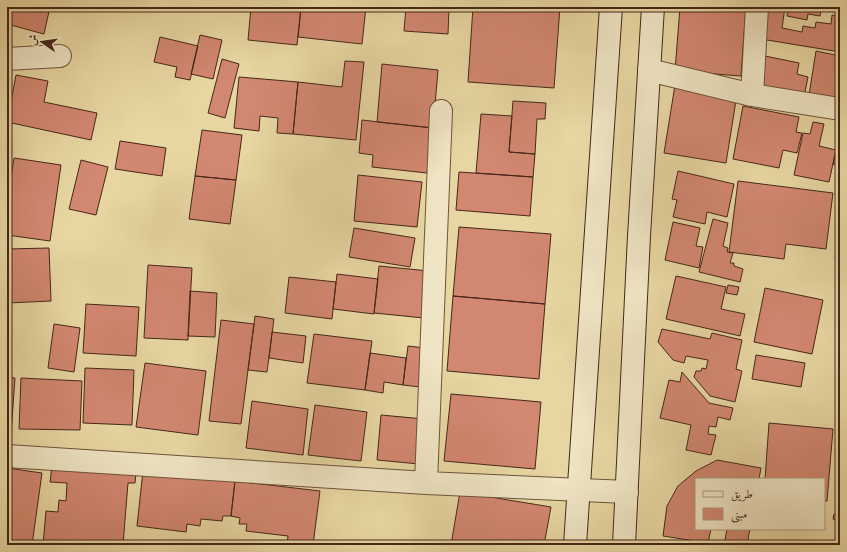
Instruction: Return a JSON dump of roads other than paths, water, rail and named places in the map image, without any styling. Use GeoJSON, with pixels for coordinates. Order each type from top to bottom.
{"type":"FeatureCollection","features":[{"type":"Feature","properties":{"kind":"street"},"geometry":{"type":"LineString","coordinates":[[575,545],[612,7]]}},
{"type":"Feature","properties":{"kind":"street"},"geometry":{"type":"LineString","coordinates":[[624,545],[639,236],[653,7]]}},
{"type":"Feature","properties":{"kind":"street"},"geometry":{"type":"LineString","coordinates":[[752,95],[757,7]]}},
{"type":"Feature","properties":{"kind":"street"},"geometry":{"type":"LineString","coordinates":[[7,59],[60,56]]}},
{"type":"Feature","properties":{"kind":"street"},"geometry":{"type":"LineString","coordinates":[[649,70],[752,95],[840,109]]}},
{"type":"Feature","properties":{"kind":"street"},"geometry":{"type":"LineString","coordinates":[[426,483],[442,111]]}},
{"type":"Feature","properties":{"kind":"street"},"geometry":{"type":"LineString","coordinates":[[7,456],[426,483],[627,492]]}}]}
